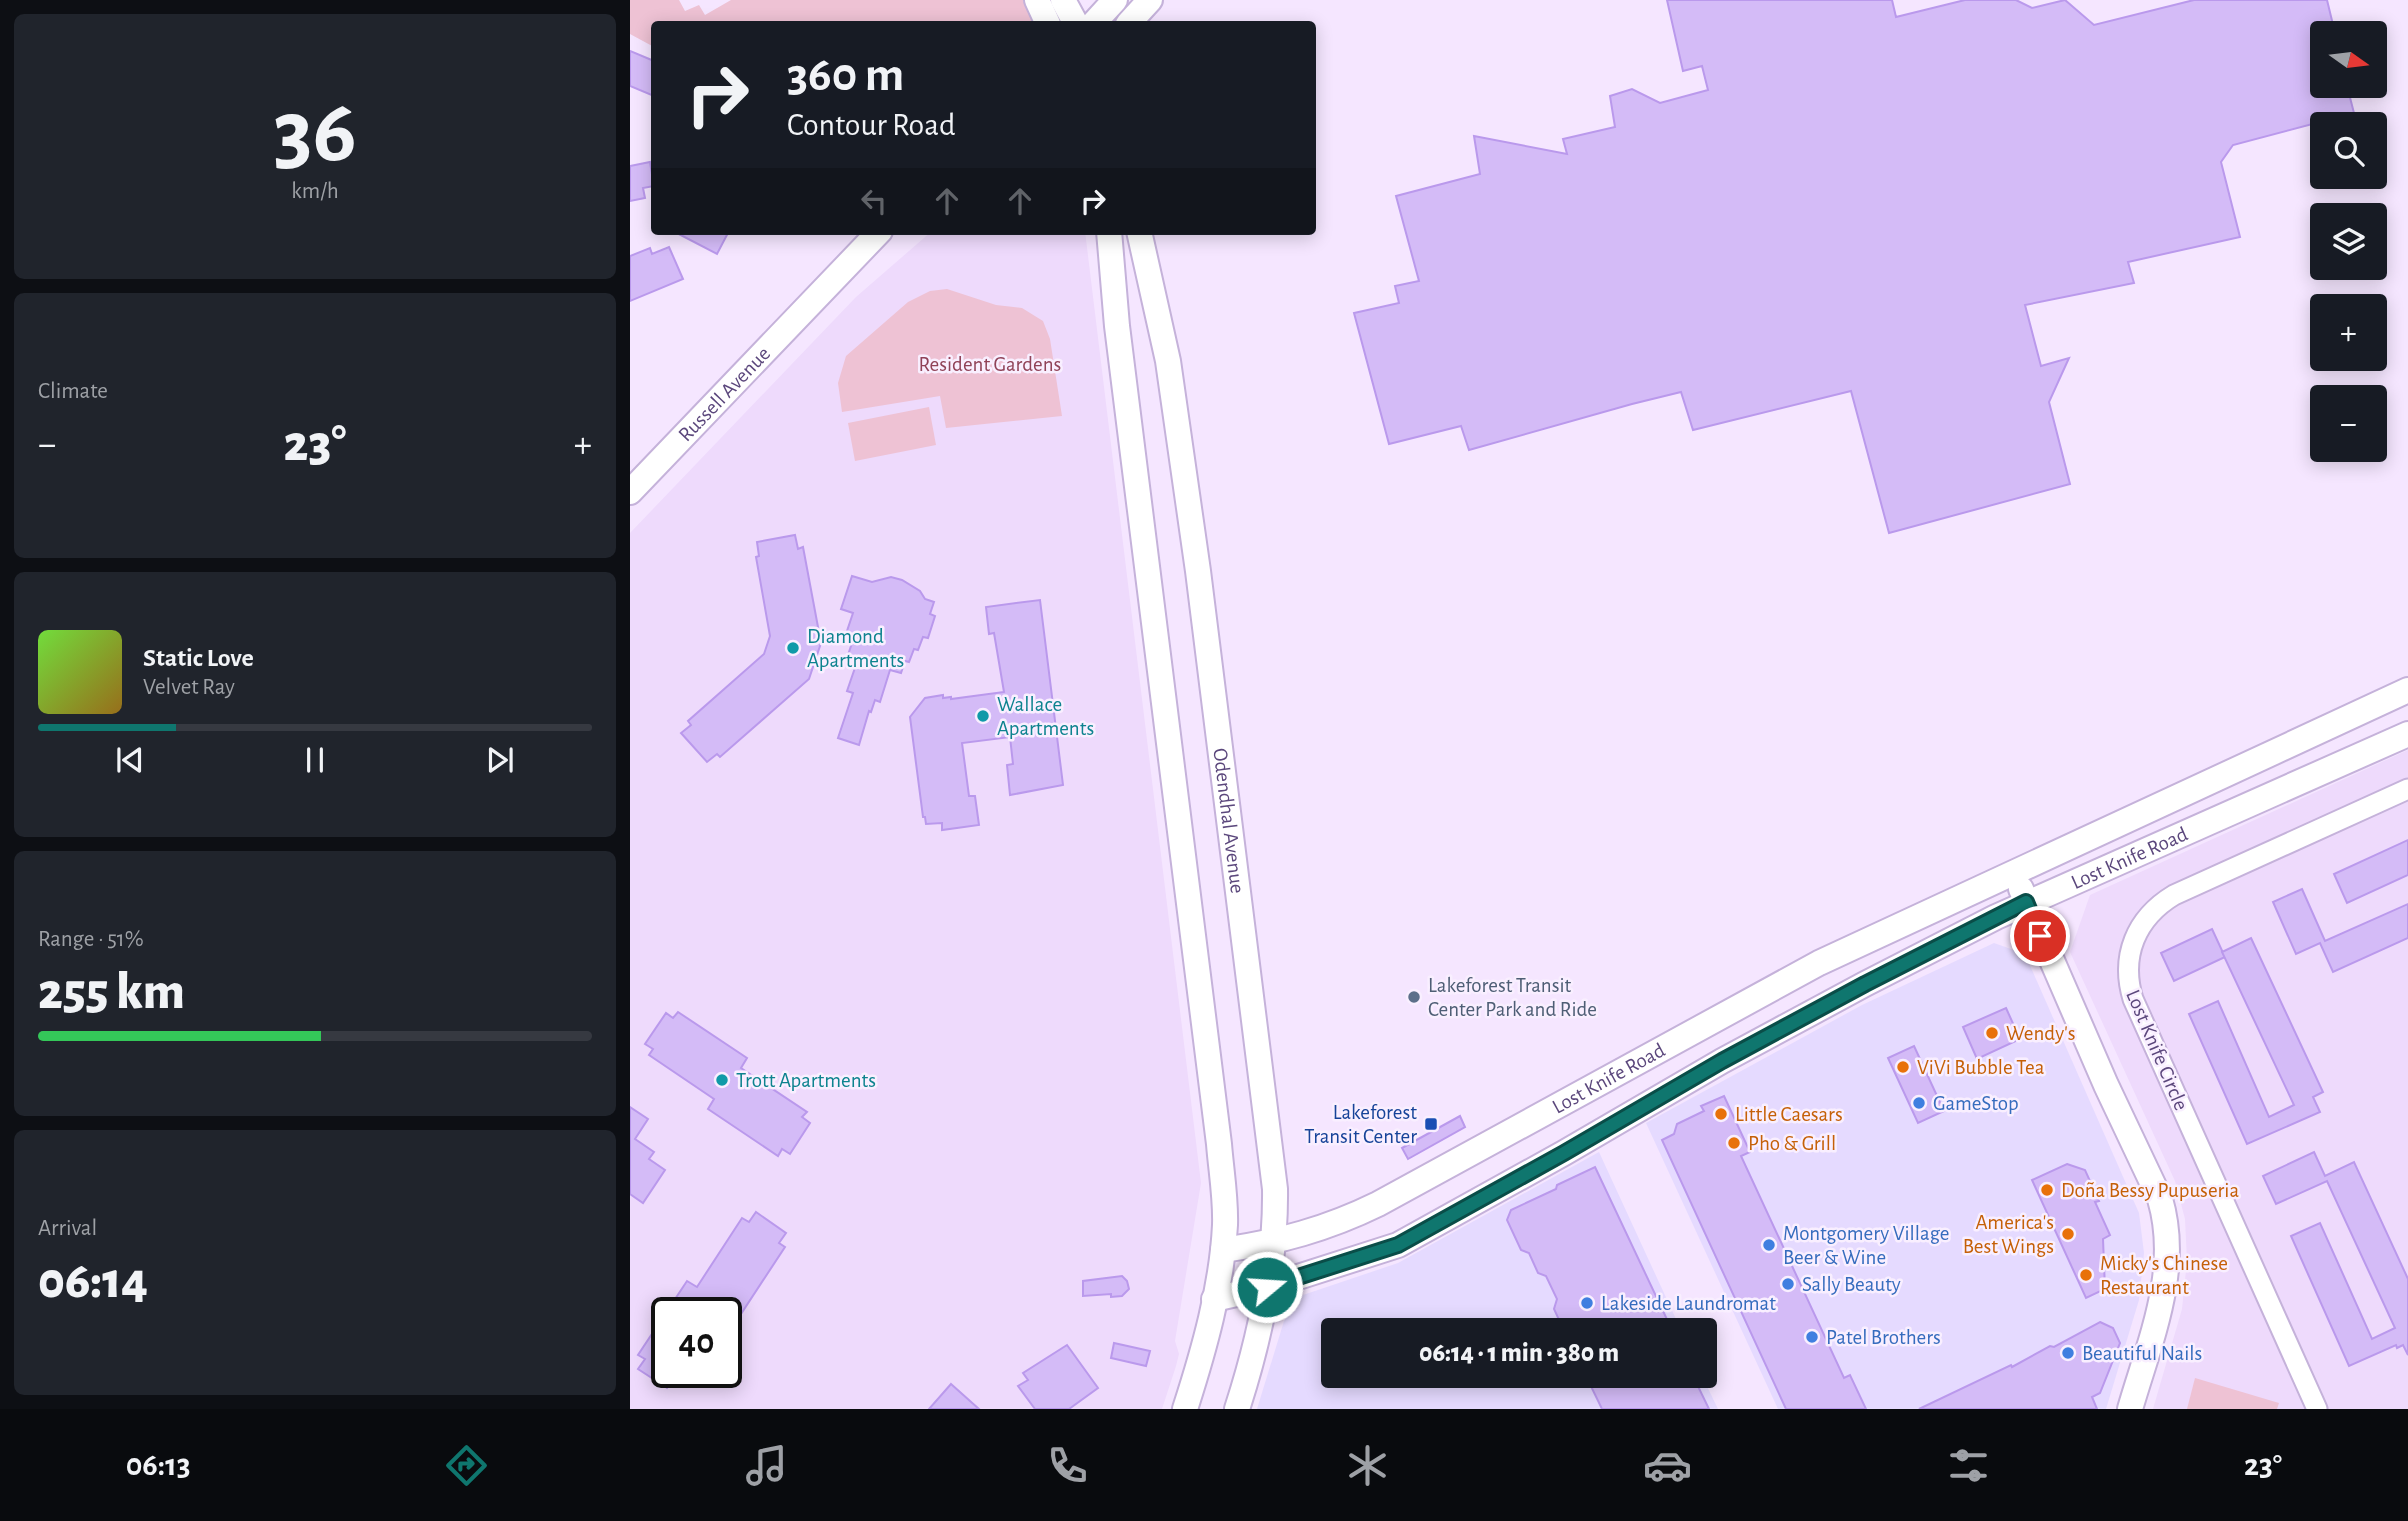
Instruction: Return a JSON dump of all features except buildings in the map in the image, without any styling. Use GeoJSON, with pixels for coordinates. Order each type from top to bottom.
{"type":"FeatureCollection","features":[{"type":"Feature","properties":{"kind":"street"},"geometry":{"type":"LineString","coordinates":[[1037,0],[1047,21]]}},
{"type":"Feature","properties":{"kind":"street"},"geometry":{"type":"LineString","coordinates":[[1063,0],[1074,21]]}},
{"type":"Feature","properties":{"kind":"street"},"geometry":{"type":"LineString","coordinates":[[1096,21],[1115,0]]}},
{"type":"Feature","properties":{"kind":"street","name":"Russell Avenue"},"geometry":{"type":"LineString","coordinates":[[630,492],[876,235]]}},
{"type":"Feature","properties":{"kind":"street","name":"Russell Avenue"},"geometry":{"type":"LineString","coordinates":[[820,294],[886,235]]}},
{"type":"Feature","properties":{"kind":"street"},"geometry":{"type":"LineString","coordinates":[[1109,235],[1116,326],[1219,1144],[1225,1222],[1214,1299],[1188,1409]]}},
{"type":"Feature","properties":{"kind":"street","name":"Odendhal Avenue"},"geometry":{"type":"LineString","coordinates":[[1140,235],[1168,362],[1198,572],[1275,1189],[1273,1242],[1267,1287],[1250,1368],[1237,1409]]}},
{"type":"Feature","properties":{"kind":"street","name":"Lost Knife Road"},"geometry":{"type":"LineString","coordinates":[[1223,1250],[1273,1242],[1342,1221],[1378,1204],[1819,962],[2408,690]]}},
{"type":"Feature","properties":{"kind":"street","name":"Lost Knife Road"},"geometry":{"type":"LineString","coordinates":[[1214,1299],[1267,1287],[1398,1245],[1722,1061],[2026,902],[2408,734]]}},
{"type":"Feature","properties":{"kind":"street","name":"Lost Knife Circle"},"geometry":{"type":"LineString","coordinates":[[2317,1409],[2133,999],[2128,985],[2129,954],[2133,940],[2145,919],[2161,903],[2174,895],[2408,789]]}},
{"type":"Feature","properties":{"kind":"street"},"geometry":{"type":"LineString","coordinates":[[2014,873],[2106,1085],[2160,1199],[2166,1219],[2168,1261],[2160,1308],[2130,1409]]}},
{"type":"Feature","properties":{"kind":"shaded area"},"geometry":{"type":"Polygon","coordinates":[[[927,235],[1085,235],[1201,1183],[1175,1341],[1179,1354],[1162,1409],[630,1409],[630,533],[856,297],[927,235]]]}},
{"type":"Feature","properties":{"kind":"shaded area"},"geometry":{"type":"Polygon","coordinates":[[[2408,750],[2408,1409],[2153,1409],[2182,1309],[2187,1261],[2185,1219],[2175,1181],[2070,952],[2090,895],[2408,750]]]}},
{"type":"Feature","properties":{"kind":"shaded area"},"geometry":{"type":"Polygon","coordinates":[[[1994,943],[2025,954],[2139,1213],[2144,1253],[2139,1300],[2106,1409],[1778,1409],[1646,1123],[1862,1005],[1994,943]]]}},
{"type":"Feature","properties":{"kind":"shaded area"},"geometry":{"type":"Polygon","coordinates":[[[1599,1152],[1675,1318],[1321,1318],[1321,1388],[1708,1388],[1718,1409],[1257,1409],[1284,1321],[1303,1295],[1398,1263],[1599,1152]]]}},
{"type":"Feature","properties":{"kind":"green space"},"geometry":{"type":"Polygon","coordinates":[[[630,0],[679,0],[685,11],[699,5],[705,15],[731,0],[1023,0],[1033,21],[651,21],[651,45],[630,34],[630,0]]]}},
{"type":"Feature","properties":{"kind":"green space","name":"Resident Gardens"},"geometry":{"type":"Polygon","coordinates":[[[947,289],[996,305],[1022,308],[1043,321],[1050,339],[1062,416],[946,428],[940,396],[842,412],[838,383],[846,356],[908,302],[930,291],[947,289]]]}},
{"type":"Feature","properties":{"kind":"green space"},"geometry":{"type":"Polygon","coordinates":[[[929,407],[936,445],[855,461],[848,423],[929,407]]]}},
{"type":"Feature","properties":{"kind":"green space"},"geometry":{"type":"Polygon","coordinates":[[[2195,1378],[2279,1403],[2277,1409],[2187,1409],[2195,1378]]]}},
{"type":"Feature","properties":{"kind":"place","name":"Diamond Apartments"},"geometry":{"type":"Point","coordinates":[793,648]}},
{"type":"Feature","properties":{"kind":"place","name":"Wallace Apartments"},"geometry":{"type":"Point","coordinates":[983,716]}},
{"type":"Feature","properties":{"kind":"place","name":"Lakeforest Transit Center Park and Ride"},"geometry":{"type":"Point","coordinates":[1414,997]}},
{"type":"Feature","properties":{"kind":"place","name":"Wendy's"},"geometry":{"type":"Point","coordinates":[1992,1033]}},
{"type":"Feature","properties":{"kind":"place","name":"ViVi Bubble Tea"},"geometry":{"type":"Point","coordinates":[1903,1067]}},
{"type":"Feature","properties":{"kind":"place","name":"Trott Apartments"},"geometry":{"type":"Point","coordinates":[722,1080]}},
{"type":"Feature","properties":{"kind":"place","name":"GameStop"},"geometry":{"type":"Point","coordinates":[1919,1103]}},
{"type":"Feature","properties":{"kind":"place","name":"Little Caesars"},"geometry":{"type":"Point","coordinates":[1721,1114]}},
{"type":"Feature","properties":{"kind":"place","name":"Lakeforest Transit Center"},"geometry":{"type":"Point","coordinates":[1431,1124]}},
{"type":"Feature","properties":{"kind":"place","name":"Pho & Grill"},"geometry":{"type":"Point","coordinates":[1734,1143]}},
{"type":"Feature","properties":{"kind":"place","name":"Doña Bessy Pupuseria"},"geometry":{"type":"Point","coordinates":[2047,1190]}},
{"type":"Feature","properties":{"kind":"place","name":"America's Best Wings"},"geometry":{"type":"Point","coordinates":[2068,1234]}},
{"type":"Feature","properties":{"kind":"place","name":"Montgomery Village Beer & Wine"},"geometry":{"type":"Point","coordinates":[1769,1245]}},
{"type":"Feature","properties":{"kind":"place","name":"Micky's Chinese Restaurant"},"geometry":{"type":"Point","coordinates":[2086,1275]}},
{"type":"Feature","properties":{"kind":"place","name":"Sally Beauty"},"geometry":{"type":"Point","coordinates":[1788,1284]}},
{"type":"Feature","properties":{"kind":"place","name":"Lakeside Laundromat"},"geometry":{"type":"Point","coordinates":[1587,1303]}},
{"type":"Feature","properties":{"kind":"place","name":"Patel Brothers"},"geometry":{"type":"Point","coordinates":[1812,1337]}},
{"type":"Feature","properties":{"kind":"place","name":"Beautiful Nails"},"geometry":{"type":"Point","coordinates":[2068,1353]}},
{"type":"Feature","properties":{"kind":"route"},"geometry":{"type":"LineString","coordinates":[[1267,1287],[1398,1245],[1722,1061],[2026,902],[2040,936]]}}]}
